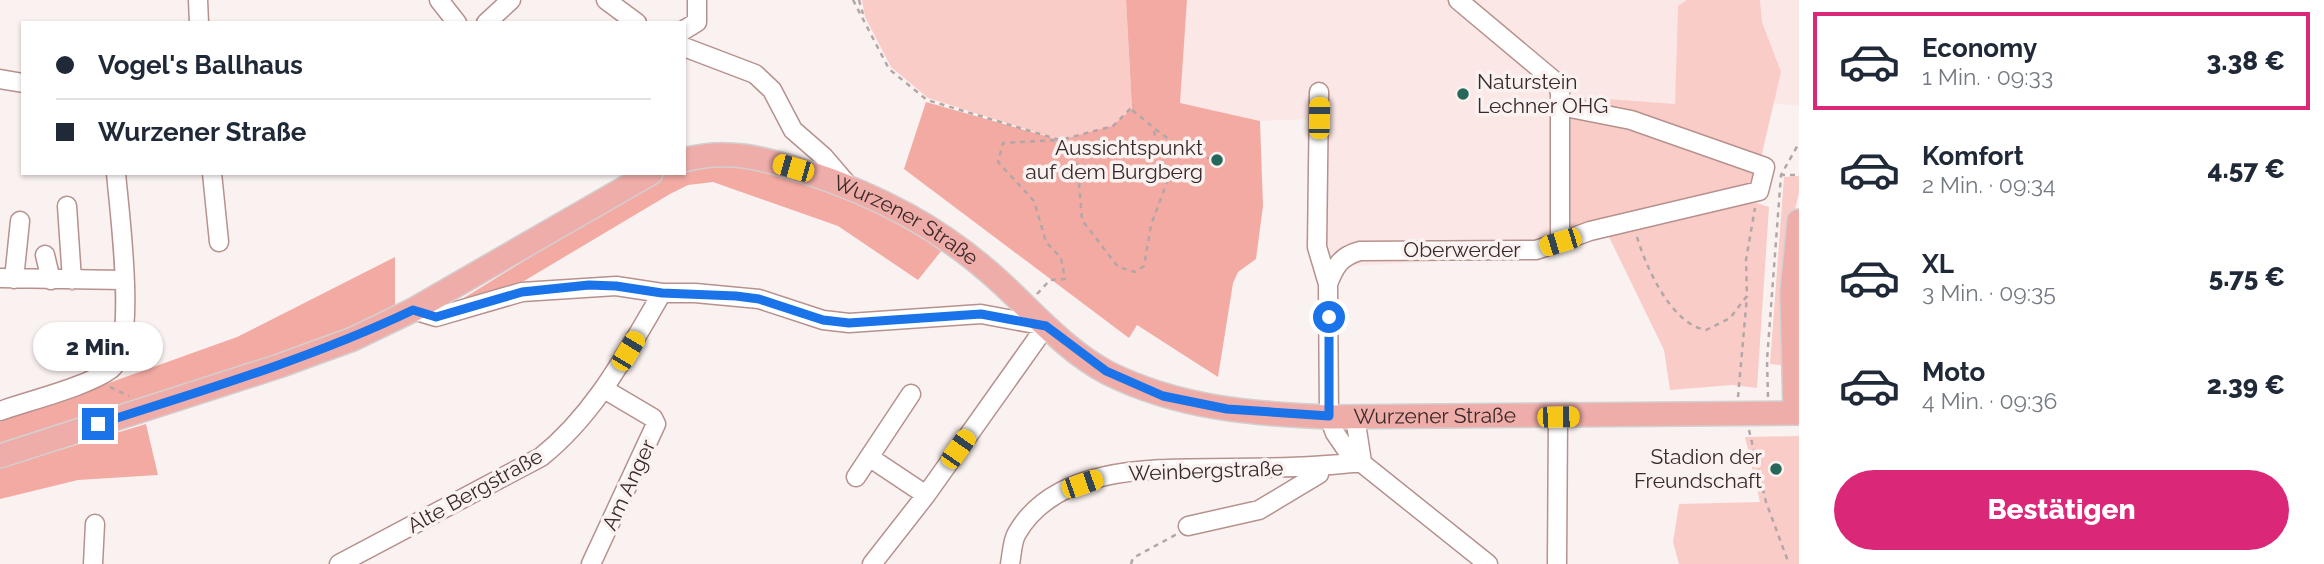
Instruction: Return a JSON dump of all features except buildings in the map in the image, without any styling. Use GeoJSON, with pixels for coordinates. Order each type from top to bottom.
{"type":"FeatureCollection","features":[{"type":"Feature","properties":{"kind":"main road","name":"Wurzener Straße"},"geometry":{"type":"LineString","coordinates":[[686,159],[705,154],[741,155],[848,185],[926,224],[989,273],[1046,326],[1106,371],[1163,396],[1227,409],[1355,417],[1558,417],[1768,402],[1797,413]]}},
{"type":"Feature","properties":{"kind":"main road"},"geometry":{"type":"LineString","coordinates":[[0,456],[279,366],[353,339],[413,310],[647,175]]}},
{"type":"Feature","properties":{"kind":"main road"},"geometry":{"type":"LineString","coordinates":[[1797,413],[1793,370],[1793,266],[1799,221]]}},
{"type":"Feature","properties":{"kind":"main road"},"geometry":{"type":"LineString","coordinates":[[1768,402],[1786,387],[1793,370]]}},
{"type":"Feature","properties":{"kind":"street"},"geometry":{"type":"LineString","coordinates":[[198,0],[199,21]]}},
{"type":"Feature","properties":{"kind":"street"},"geometry":{"type":"LineString","coordinates":[[439,0],[455,21]]}},
{"type":"Feature","properties":{"kind":"street"},"geometry":{"type":"LineString","coordinates":[[488,21],[511,0]]}},
{"type":"Feature","properties":{"kind":"street"},"geometry":{"type":"LineString","coordinates":[[606,0],[635,21]]}},
{"type":"Feature","properties":{"kind":"street"},"geometry":{"type":"LineString","coordinates":[[686,29],[697,22],[697,0]]}},
{"type":"Feature","properties":{"kind":"street"},"geometry":{"type":"LineString","coordinates":[[1458,0],[1552,76],[1560,93],[1560,242]]}},
{"type":"Feature","properties":{"kind":"street"},"geometry":{"type":"LineString","coordinates":[[686,48],[755,74],[765,81],[793,130],[824,158],[848,185]]}},
{"type":"Feature","properties":{"kind":"street"},"geometry":{"type":"LineString","coordinates":[[0,79],[21,83]]}},
{"type":"Feature","properties":{"kind":"street"},"geometry":{"type":"LineString","coordinates":[[1319,92],[1317,247],[1328,284],[1329,416],[1335,433],[1348,452],[1488,564]]}},
{"type":"Feature","properties":{"kind":"street"},"geometry":{"type":"LineString","coordinates":[[1560,106],[1631,120],[1773,171],[1759,191]]}},
{"type":"Feature","properties":{"kind":"street"},"geometry":{"type":"LineString","coordinates":[[0,411],[96,377],[113,368],[123,352],[124,280],[116,175]]}},
{"type":"Feature","properties":{"kind":"street"},"geometry":{"type":"LineString","coordinates":[[212,175],[219,242]]}},
{"type":"Feature","properties":{"kind":"street","name":"Oberwerder"},"geometry":{"type":"LineString","coordinates":[[1328,284],[1336,265],[1347,254],[1360,251],[1536,250],[1590,231],[1759,191]]}},
{"type":"Feature","properties":{"kind":"street"},"geometry":{"type":"LineString","coordinates":[[67,206],[72,280]]}},
{"type":"Feature","properties":{"kind":"street"},"geometry":{"type":"LineString","coordinates":[[20,221],[7,279],[124,280]]}},
{"type":"Feature","properties":{"kind":"street"},"geometry":{"type":"LineString","coordinates":[[45,255],[51,280]]}},
{"type":"Feature","properties":{"kind":"street"},"geometry":{"type":"LineString","coordinates":[[413,310],[436,317],[522,292],[589,285],[759,299],[823,320],[849,323],[981,314],[1046,326],[926,495],[872,564]]}},
{"type":"Feature","properties":{"kind":"street","name":"Alte Bergstraße"},"geometry":{"type":"LineString","coordinates":[[339,564],[541,457],[582,420],[662,293]]}},
{"type":"Feature","properties":{"kind":"street","name":"Am Anger"},"geometry":{"type":"LineString","coordinates":[[591,564],[656,424],[653,418],[604,389]]}},
{"type":"Feature","properties":{"kind":"street"},"geometry":{"type":"LineString","coordinates":[[856,477],[911,394]]}},
{"type":"Feature","properties":{"kind":"street"},"geometry":{"type":"LineString","coordinates":[[1355,417],[1362,462]]}},
{"type":"Feature","properties":{"kind":"street"},"geometry":{"type":"LineString","coordinates":[[1557,564],[1558,417]]}},
{"type":"Feature","properties":{"kind":"street"},"geometry":{"type":"LineString","coordinates":[[869,457],[926,495]]}},
{"type":"Feature","properties":{"kind":"street","name":"Weinbergstraße"},"geometry":{"type":"LineString","coordinates":[[1010,564],[1015,535],[1037,508],[1056,495],[1101,477],[1142,469],[1320,467],[1362,462]]}},
{"type":"Feature","properties":{"kind":"street","name":"Weinbergstraße"},"geometry":{"type":"LineString","coordinates":[[1185,529],[1259,510],[1319,474],[1320,467]]}},
{"type":"Feature","properties":{"kind":"street"},"geometry":{"type":"LineString","coordinates":[[93,564],[95,524]]}},
{"type":"Feature","properties":{"kind":"path"},"geometry":{"type":"LineString","coordinates":[[853,0],[865,17]]}},
{"type":"Feature","properties":{"kind":"path"},"geometry":{"type":"LineString","coordinates":[[859,0],[889,69],[928,100],[1059,140],[1077,158],[1082,220],[1118,267],[1135,272],[1144,266],[1151,225],[1167,183],[1153,127]]}},
{"type":"Feature","properties":{"kind":"path"},"geometry":{"type":"LineString","coordinates":[[1050,280],[1065,279],[1060,258],[1046,242],[1034,201],[998,162],[1003,143],[1059,140],[1112,126],[1133,108],[1180,149],[1196,156],[1217,160]]}},
{"type":"Feature","properties":{"kind":"path"},"geometry":{"type":"LineString","coordinates":[[1768,402],[1773,171],[1799,143]]}},
{"type":"Feature","properties":{"kind":"path"},"geometry":{"type":"LineString","coordinates":[[1773,171],[1799,175]]}},
{"type":"Feature","properties":{"kind":"path"},"geometry":{"type":"LineString","coordinates":[[1738,398],[1747,296],[1746,260],[1759,191]]}},
{"type":"Feature","properties":{"kind":"path"},"geometry":{"type":"LineString","coordinates":[[1633,220],[1645,266],[1685,323],[1706,330],[1730,318],[1747,296]]}},
{"type":"Feature","properties":{"kind":"path"},"geometry":{"type":"LineString","coordinates":[[96,377],[104,385],[141,401],[147,408]]}},
{"type":"Feature","properties":{"kind":"path"},"geometry":{"type":"LineString","coordinates":[[1749,430],[1766,502],[1789,564]]}},
{"type":"Feature","properties":{"kind":"path"},"geometry":{"type":"LineString","coordinates":[[1130,564],[1133,558],[1185,529]]}},
{"type":"Feature","properties":{"kind":"shaded area"},"geometry":{"type":"Polygon","coordinates":[[[862,0],[1126,0],[1132,110],[1113,126],[1060,140],[928,98],[891,67],[865,17],[862,0]]]}},
{"type":"Feature","properties":{"kind":"shaded area"},"geometry":{"type":"Polygon","coordinates":[[[1126,0],[1187,0],[1180,103],[1260,121],[1263,206],[1256,259],[1238,272],[1233,283],[1218,377],[1137,325],[1129,338],[904,169],[926,102],[1060,140],[1112,126],[1132,109],[1126,0]]]}},
{"type":"Feature","properties":{"kind":"shaded area"},"geometry":{"type":"Polygon","coordinates":[[[1187,0],[1687,0],[1678,6],[1675,104],[1569,228],[1575,247],[1554,255],[1352,266],[1312,264],[1312,119],[1260,121],[1180,103],[1187,0]]]}},
{"type":"Feature","properties":{"kind":"shaded area"},"geometry":{"type":"Polygon","coordinates":[[[1687,0],[1760,0],[1762,22],[1781,72],[1751,201],[1769,207],[1757,388],[1732,385],[1670,390],[1664,350],[1608,235],[1575,247],[1569,228],[1567,96],[1675,104],[1678,6],[1687,0]]]}},
{"type":"Feature","properties":{"kind":"shaded area"},"geometry":{"type":"Polygon","coordinates":[[[1760,0],[1799,0],[1799,106],[1773,103],[1781,72],[1762,22],[1760,0]]]}},
{"type":"Feature","properties":{"kind":"shaded area"},"geometry":{"type":"Polygon","coordinates":[[[733,162],[816,185],[895,218],[942,250],[918,280],[838,226],[713,182],[688,185],[670,194],[524,281],[454,304],[659,178],[665,175],[686,175],[686,167],[733,162]]]}},
{"type":"Feature","properties":{"kind":"shaded area"},"geometry":{"type":"Polygon","coordinates":[[[1799,176],[1799,193],[1789,233],[1784,362],[1781,365],[1770,364],[1784,177],[1799,176]]]}},
{"type":"Feature","properties":{"kind":"shaded area"},"geometry":{"type":"Polygon","coordinates":[[[395,257],[395,308],[349,331],[0,446],[0,422],[237,337],[395,257]]]}},
{"type":"Feature","properties":{"kind":"shaded area"},"geometry":{"type":"Polygon","coordinates":[[[146,424],[158,475],[78,480],[0,499],[0,468],[146,424]]]}},
{"type":"Feature","properties":{"kind":"shaded area"},"geometry":{"type":"Polygon","coordinates":[[[1799,436],[1799,564],[1679,564],[1673,542],[1679,504],[1760,502],[1745,437],[1799,436]]]}},
{"type":"Feature","properties":{"kind":"place","name":"Naturstein Lechner OHG"},"geometry":{"type":"Point","coordinates":[1463,94]}},
{"type":"Feature","properties":{"kind":"place","name":"Aussichtspunkt auf dem Burgberg"},"geometry":{"type":"Point","coordinates":[1217,160]}},
{"type":"Feature","properties":{"kind":"place","name":"Stadion der Freundschaft"},"geometry":{"type":"Point","coordinates":[1776,469]}},
{"type":"Feature","properties":{"kind":"route"},"geometry":{"type":"LineString","coordinates":[[98,424],[279,366],[353,339],[413,310],[436,317],[522,292],[589,285],[759,299],[823,320],[849,323],[960,314],[1009,318],[1046,326],[1080,355],[1106,371],[1163,396],[1227,409],[1329,416],[1329,317]]}}]}
